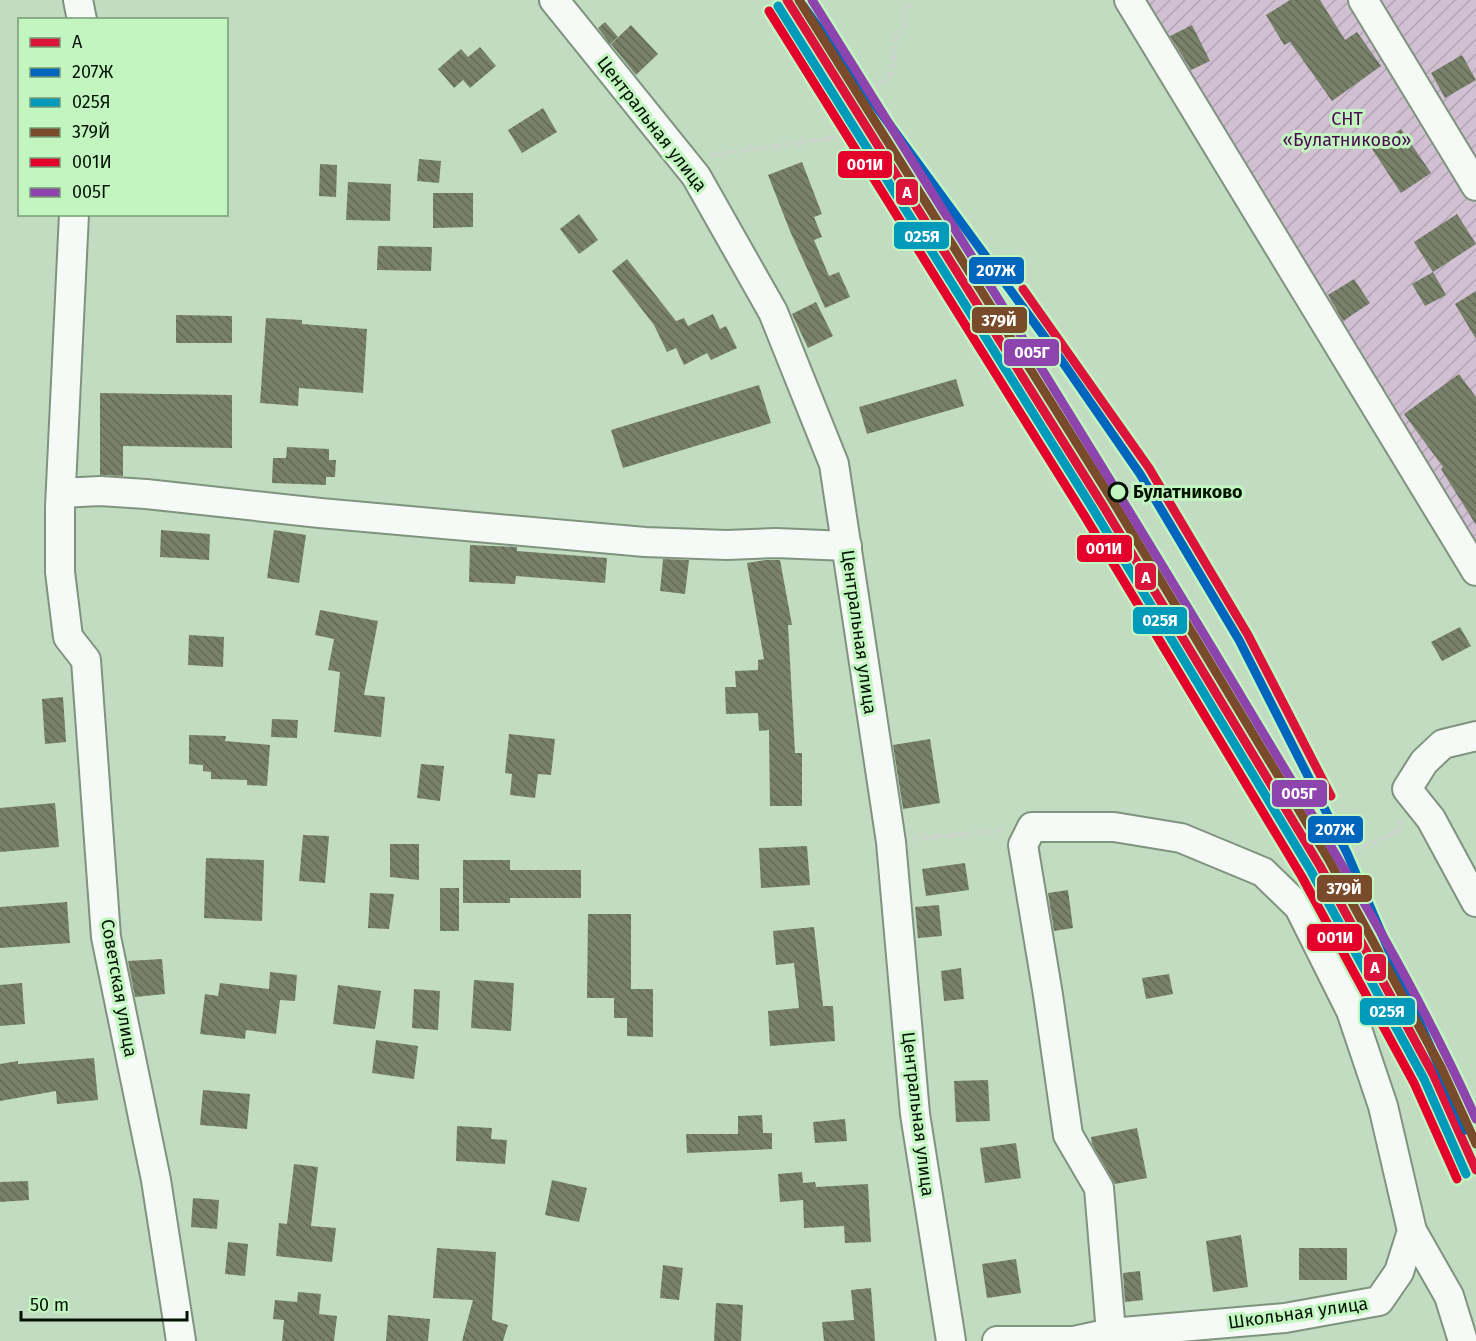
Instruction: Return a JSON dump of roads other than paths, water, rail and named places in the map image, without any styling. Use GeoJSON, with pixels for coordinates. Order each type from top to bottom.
{"type":"FeatureCollection","features":[{"type":"Feature","properties":{"kind":"street"},"geometry":{"type":"LineString","coordinates":[[78,0],[82,18]]}},
{"type":"Feature","properties":{"kind":"street","name":"Центральная улица"},"geometry":{"type":"LineString","coordinates":[[554,0],[696,176],[777,322],[834,464],[891,842],[915,1114],[951,1341]]}},
{"type":"Feature","properties":{"kind":"street"},"geometry":{"type":"LineString","coordinates":[[1129,0],[1476,571]]}},
{"type":"Feature","properties":{"kind":"street"},"geometry":{"type":"LineString","coordinates":[[1363,0],[1476,186]]}},
{"type":"Feature","properties":{"kind":"street"},"geometry":{"type":"LineString","coordinates":[[74,216],[61,493],[100,491],[146,494],[309,512],[645,542],[847,546]]}},
{"type":"Feature","properties":{"kind":"street","name":"Советская улица"},"geometry":{"type":"LineString","coordinates":[[61,493],[60,572],[68,637],[86,660],[106,937],[156,1180],[182,1341]]}},
{"type":"Feature","properties":{"kind":"street"},"geometry":{"type":"LineString","coordinates":[[1476,736],[1443,744],[1424,762],[1407,789],[1431,819],[1476,902]]}},
{"type":"Feature","properties":{"kind":"street"},"geometry":{"type":"LineString","coordinates":[[1111,1333],[1098,1188],[1068,1135],[1023,845],[1032,827],[1114,827],[1182,837],[1263,872],[1299,907],[1351,1011],[1383,1106],[1412,1231],[1449,1296],[1463,1341]]}},
{"type":"Feature","properties":{"kind":"street","name":"Школьная улица"},"geometry":{"type":"LineString","coordinates":[[997,1341],[1074,1341],[1111,1333],[1285,1318],[1379,1301],[1399,1272],[1412,1231]]}},
{"type":"Feature","properties":{"kind":"place","name":"Булатниково"},"geometry":{"type":"Point","coordinates":[1118,492]}},
{"type":"Feature","properties":{"kind":"park label","name":"СНТ «Булатниково»"},"geometry":{"type":"Point","coordinates":[1347,129]}}]}
